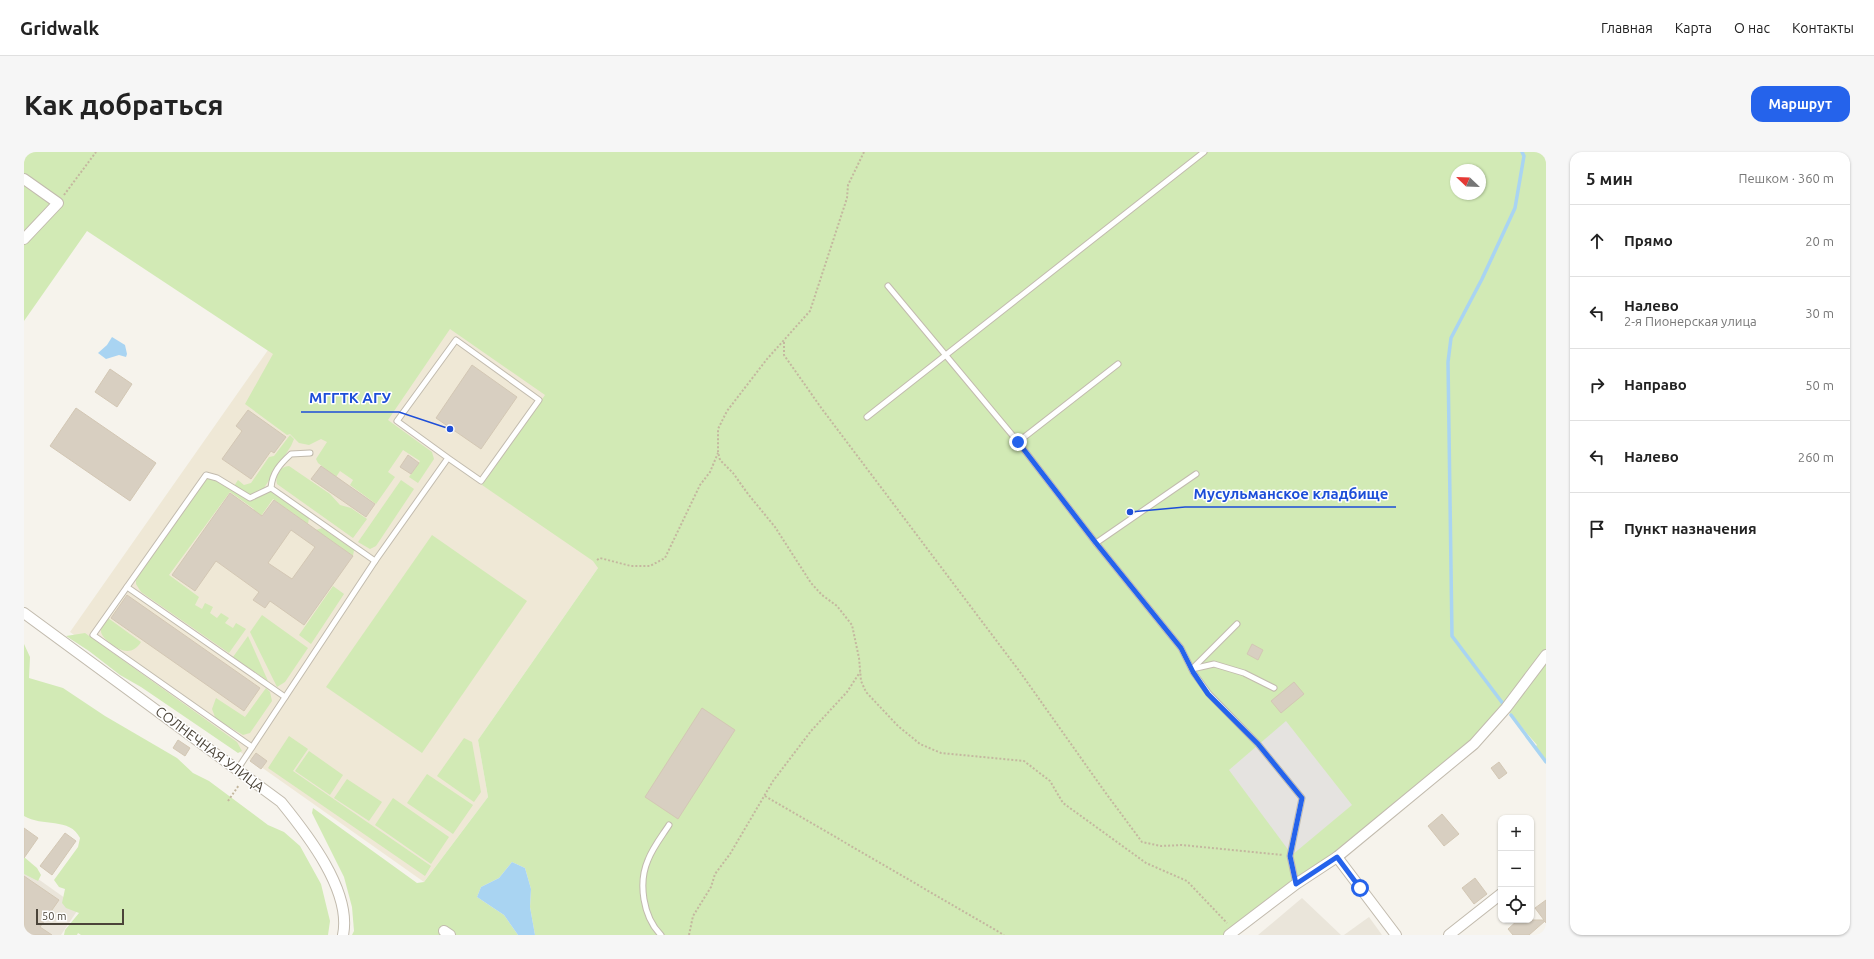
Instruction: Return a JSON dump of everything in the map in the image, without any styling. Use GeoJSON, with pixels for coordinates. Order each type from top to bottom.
{"type":"FeatureCollection","features":[{"type":"Feature","properties":{"kind":"street"},"geometry":{"type":"LineString","coordinates":[[24,179],[58,203],[24,239]]}},
{"type":"Feature","properties":{"kind":"street","name":"СОЛНЕЧНАЯ УЛИЦА"},"geometry":{"type":"LineString","coordinates":[[24,613],[281,802],[307,834],[330,872],[340,901],[344,931]]}},
{"type":"Feature","properties":{"kind":"street"},"geometry":{"type":"LineString","coordinates":[[1232,933],[1296,884],[1337,857],[1474,744],[1506,708],[1546,655]]}},
{"type":"Feature","properties":{"kind":"street"},"geometry":{"type":"LineString","coordinates":[[1337,857],[1396,935]]}},
{"type":"Feature","properties":{"kind":"street"},"geometry":{"type":"LineString","coordinates":[[1449,935],[1498,896]]}},
{"type":"Feature","properties":{"kind":"lane"},"geometry":{"type":"LineString","coordinates":[[867,417],[1204,152]]}},
{"type":"Feature","properties":{"kind":"lane"},"geometry":{"type":"LineString","coordinates":[[888,286],[1018,442],[1096,543],[1181,648],[1208,694],[1258,744],[1302,798],[1290,856],[1296,884]]}},
{"type":"Feature","properties":{"kind":"lane"},"geometry":{"type":"LineString","coordinates":[[456,340],[539,400],[481,481],[448,458],[397,421],[456,340]]}},
{"type":"Feature","properties":{"kind":"lane"},"geometry":{"type":"LineString","coordinates":[[1018,442],[1118,364]]}},
{"type":"Feature","properties":{"kind":"lane"},"geometry":{"type":"LineString","coordinates":[[271,488],[274,473],[280,464],[291,454],[310,454]]}},
{"type":"Feature","properties":{"kind":"lane"},"geometry":{"type":"LineString","coordinates":[[237,770],[375,561],[448,458]]}},
{"type":"Feature","properties":{"kind":"lane"},"geometry":{"type":"LineString","coordinates":[[1096,543],[1196,474]]}},
{"type":"Feature","properties":{"kind":"lane"},"geometry":{"type":"LineString","coordinates":[[252,748],[93,635],[206,475],[217,478],[250,498],[271,488]]}},
{"type":"Feature","properties":{"kind":"lane"},"geometry":{"type":"LineString","coordinates":[[271,488],[375,561]]}},
{"type":"Feature","properties":{"kind":"lane"},"geometry":{"type":"LineString","coordinates":[[127,587],[286,697]]}},
{"type":"Feature","properties":{"kind":"lane"},"geometry":{"type":"LineString","coordinates":[[1192,669],[1237,624]]}},
{"type":"Feature","properties":{"kind":"lane"},"geometry":{"type":"LineString","coordinates":[[1192,669],[1214,664],[1244,673],[1274,688]]}},
{"type":"Feature","properties":{"kind":"lane"},"geometry":{"type":"LineString","coordinates":[[661,935],[657,931],[644,906],[644,881],[648,860],[669,825]]}},
{"type":"Feature","properties":{"kind":"path"},"geometry":{"type":"LineString","coordinates":[[58,203],[96,152]]}},
{"type":"Feature","properties":{"kind":"path"},"geometry":{"type":"LineString","coordinates":[[864,152],[848,184],[847,198],[810,311],[767,359],[727,411],[718,429],[718,452],[720,460],[734,473],[748,494],[775,527],[811,583],[822,595],[837,606],[852,625],[861,681],[866,692],[898,726],[920,744],[941,753],[1024,762],[1050,781],[1063,803],[1094,824],[1115,842],[1146,863],[1187,881],[1232,933]]}},
{"type":"Feature","properties":{"kind":"path"},"geometry":{"type":"LineString","coordinates":[[784,341],[784,355],[822,409],[978,616],[1142,842],[1161,846],[1182,845],[1211,849],[1268,852],[1290,856]]}},
{"type":"Feature","properties":{"kind":"path"},"geometry":{"type":"LineString","coordinates":[[597,560],[600,558],[631,566],[650,566],[665,558],[700,485],[710,472],[718,452]]}},
{"type":"Feature","properties":{"kind":"path"},"geometry":{"type":"LineString","coordinates":[[690,935],[692,916],[710,887],[715,874],[730,854],[773,781],[810,731],[847,692],[860,672]]}},
{"type":"Feature","properties":{"kind":"path"},"geometry":{"type":"LineString","coordinates":[[228,801],[240,784]]}},
{"type":"Feature","properties":{"kind":"path"},"geometry":{"type":"LineString","coordinates":[[765,796],[1004,935]]}},
{"type":"Feature","properties":{"kind":"shaded area"},"geometry":{"type":"Polygon","coordinates":[[[407,152],[551,152],[598,568],[478,740],[488,797],[424,882],[70,632],[407,152]]]}},
{"type":"Feature","properties":{"kind":"shaded area"},"geometry":{"type":"Polygon","coordinates":[[[1286,721],[1352,805],[1292,855],[1229,770],[1286,721]]]}},
{"type":"Feature","properties":{"kind":"shaded area"},"geometry":{"type":"Polygon","coordinates":[[[24,869],[79,908],[61,935],[24,935],[24,869]]]}},
{"type":"Feature","properties":{"kind":"shaded area"},"geometry":{"type":"Polygon","coordinates":[[[1302,898],[1341,935],[1258,935],[1302,898]]]}},
{"type":"Feature","properties":{"kind":"shaded area"},"geometry":{"type":"Polygon","coordinates":[[[1369,917],[1382,935],[1344,935],[1369,917]]]}},
{"type":"Feature","properties":{"kind":"green space"},"geometry":{"type":"Polygon","coordinates":[[[24,152],[1546,152],[1546,762],[1535,747],[1537,745],[1506,709],[1474,744],[1229,935],[535,935],[530,907],[531,889],[525,868],[512,862],[499,878],[481,887],[477,897],[504,915],[518,935],[352,935],[354,931],[352,907],[344,877],[312,813],[313,808],[417,883],[424,882],[488,797],[478,740],[598,568],[593,561],[482,485],[545,395],[450,329],[388,420],[432,452],[434,459],[418,483],[409,477],[420,461],[403,450],[388,472],[395,477],[376,504],[350,485],[353,480],[340,471],[336,477],[318,463],[316,459],[327,442],[321,439],[309,445],[299,443],[290,434],[287,435],[245,404],[273,354],[87,231],[24,321],[24,152]]]}},
{"type":"Feature","properties":{"kind":"green space"},"geometry":{"type":"Polygon","coordinates":[[[290,435],[294,439],[291,446],[264,488],[264,493],[271,490],[309,518],[308,524],[273,499],[237,550],[229,544],[254,509],[230,492],[169,575],[199,597],[195,605],[202,609],[205,603],[213,607],[210,613],[217,618],[221,613],[229,618],[225,623],[233,628],[236,623],[246,629],[229,653],[141,592],[136,584],[136,578],[206,477],[216,478],[232,489],[238,480],[244,485],[251,483],[269,457],[274,456],[290,435]]]}},
{"type":"Feature","properties":{"kind":"green space"},"geometry":{"type":"Polygon","coordinates":[[[289,466],[330,494],[340,505],[351,508],[367,519],[353,538],[277,484],[278,472],[289,466]]]}},
{"type":"Feature","properties":{"kind":"green space"},"geometry":{"type":"Polygon","coordinates":[[[401,480],[414,489],[376,546],[370,549],[358,542],[401,480]]]}},
{"type":"Feature","properties":{"kind":"green space"},"geometry":{"type":"Polygon","coordinates":[[[322,528],[354,550],[353,556],[316,530],[322,528]]]}},
{"type":"Feature","properties":{"kind":"green space"},"geometry":{"type":"Polygon","coordinates":[[[432,535],[527,601],[422,753],[326,687],[432,535]]]}},
{"type":"Feature","properties":{"kind":"green space"},"geometry":{"type":"Polygon","coordinates":[[[333,586],[344,594],[311,644],[299,635],[333,586]]]}},
{"type":"Feature","properties":{"kind":"green space"},"geometry":{"type":"Polygon","coordinates":[[[262,615],[308,648],[285,682],[277,687],[250,632],[262,615]]]}},
{"type":"Feature","properties":{"kind":"green space"},"geometry":{"type":"Polygon","coordinates":[[[108,618],[141,642],[138,646],[127,651],[119,649],[111,644],[101,632],[102,627],[108,618]]]}},
{"type":"Feature","properties":{"kind":"green space"},"geometry":{"type":"Polygon","coordinates":[[[85,633],[237,742],[242,751],[238,753],[141,687],[120,675],[89,651],[66,636],[85,633]]]}},
{"type":"Feature","properties":{"kind":"green space"},"geometry":{"type":"Polygon","coordinates":[[[248,636],[268,681],[233,657],[248,636]]]}},
{"type":"Feature","properties":{"kind":"green space"},"geometry":{"type":"Polygon","coordinates":[[[24,644],[30,657],[29,678],[63,688],[105,716],[177,758],[193,773],[209,781],[268,825],[284,832],[300,846],[321,884],[330,921],[328,935],[81,935],[78,933],[77,935],[64,935],[65,930],[79,913],[66,908],[62,903],[65,889],[59,887],[54,880],[78,847],[80,838],[70,827],[39,821],[24,816],[24,644]]]}},
{"type":"Feature","properties":{"kind":"green space"},"geometry":{"type":"Polygon","coordinates":[[[266,688],[270,692],[272,701],[250,733],[243,735],[215,717],[212,709],[216,698],[245,717],[266,688]]]}},
{"type":"Feature","properties":{"kind":"green space"},"geometry":{"type":"Polygon","coordinates":[[[289,736],[308,749],[293,771],[431,866],[425,876],[268,768],[289,736]]]}},
{"type":"Feature","properties":{"kind":"green space"},"geometry":{"type":"Polygon","coordinates":[[[464,738],[472,742],[481,792],[474,802],[437,776],[464,738]]]}},
{"type":"Feature","properties":{"kind":"green space"},"geometry":{"type":"Polygon","coordinates":[[[309,751],[343,775],[330,795],[295,771],[309,751]]]}},
{"type":"Feature","properties":{"kind":"green space"},"geometry":{"type":"Polygon","coordinates":[[[427,774],[473,805],[453,834],[407,803],[427,774]]]}},
{"type":"Feature","properties":{"kind":"green space"},"geometry":{"type":"Polygon","coordinates":[[[347,779],[382,802],[369,821],[334,798],[347,779]]]}},
{"type":"Feature","properties":{"kind":"green space"},"geometry":{"type":"Polygon","coordinates":[[[393,798],[449,837],[431,864],[375,825],[393,798]]]}},
{"type":"Feature","properties":{"kind":"green space"},"geometry":{"type":"Polygon","coordinates":[[[24,857],[37,868],[41,875],[38,881],[24,874],[24,857]]]}},
{"type":"Feature","properties":{"kind":"water"},"geometry":{"type":"Polygon","coordinates":[[[112,337],[125,345],[127,354],[126,357],[119,355],[106,359],[98,353],[107,345],[112,337]]]}},
{"type":"Feature","properties":{"kind":"water"},"geometry":{"type":"Polygon","coordinates":[[[512,862],[525,868],[531,889],[530,907],[535,935],[518,935],[504,915],[477,897],[481,887],[499,878],[512,862]]]}},
{"type":"Feature","properties":{"kind":"building"},"geometry":{"type":"Polygon","coordinates":[[[472,365],[517,397],[481,449],[436,418],[472,365]]]}},
{"type":"Feature","properties":{"kind":"building"},"geometry":{"type":"Polygon","coordinates":[[[110,369],[132,384],[117,407],[95,392],[110,369]]]}},
{"type":"Feature","properties":{"kind":"building"},"geometry":{"type":"Polygon","coordinates":[[[76,408],[156,463],[130,501],[50,446],[76,408]]]}},
{"type":"Feature","properties":{"kind":"building"},"geometry":{"type":"Polygon","coordinates":[[[248,410],[286,437],[274,453],[271,451],[251,479],[222,459],[242,431],[236,426],[248,410]]]}},
{"type":"Feature","properties":{"kind":"building"},"geometry":{"type":"Polygon","coordinates":[[[408,455],[419,463],[411,474],[400,467],[408,455]]]}},
{"type":"Feature","properties":{"kind":"building"},"geometry":{"type":"Polygon","coordinates":[[[321,466],[375,504],[366,517],[311,479],[321,466]]]}},
{"type":"Feature","properties":{"kind":"building"},"geometry":{"type":"Polygon","coordinates":[[[230,493],[262,516],[274,500],[353,556],[304,625],[270,601],[265,608],[253,600],[259,592],[216,561],[195,591],[172,575],[230,493]],[[291,530],[268,563],[292,579],[315,547],[291,530]]]}},
{"type":"Feature","properties":{"kind":"building"},"geometry":{"type":"Polygon","coordinates":[[[127,595],[260,688],[244,711],[111,618],[127,595]]]}},
{"type":"Feature","properties":{"kind":"building"},"geometry":{"type":"Polygon","coordinates":[[[1252,644],[1263,650],[1258,660],[1247,654],[1252,644]]]}},
{"type":"Feature","properties":{"kind":"building"},"geometry":{"type":"Polygon","coordinates":[[[1294,682],[1304,694],[1281,713],[1271,701],[1294,682]]]}},
{"type":"Feature","properties":{"kind":"building"},"geometry":{"type":"Polygon","coordinates":[[[702,708],[735,730],[678,819],[645,797],[702,708]]]}},
{"type":"Feature","properties":{"kind":"building"},"geometry":{"type":"Polygon","coordinates":[[[178,740],[190,748],[185,756],[173,748],[178,740]]]}},
{"type":"Feature","properties":{"kind":"building"},"geometry":{"type":"Polygon","coordinates":[[[256,753],[267,761],[261,769],[250,761],[256,753]]]}},
{"type":"Feature","properties":{"kind":"building"},"geometry":{"type":"Polygon","coordinates":[[[1499,762],[1507,773],[1499,779],[1491,768],[1499,762]]]}},
{"type":"Feature","properties":{"kind":"building"},"geometry":{"type":"Polygon","coordinates":[[[1442,814],[1459,834],[1444,846],[1428,826],[1442,814]]]}},
{"type":"Feature","properties":{"kind":"building"},"geometry":{"type":"Polygon","coordinates":[[[24,828],[38,838],[24,858],[24,828]]]}},
{"type":"Feature","properties":{"kind":"building"},"geometry":{"type":"Polygon","coordinates":[[[65,833],[76,841],[52,875],[40,866],[65,833]]]}},
{"type":"Feature","properties":{"kind":"building"},"geometry":{"type":"Polygon","coordinates":[[[24,876],[59,900],[40,927],[52,935],[24,935],[24,876]]]}},
{"type":"Feature","properties":{"kind":"building"},"geometry":{"type":"Polygon","coordinates":[[[1475,878],[1487,894],[1474,904],[1462,888],[1475,878]]]}},
{"type":"Feature","properties":{"kind":"building"},"geometry":{"type":"Polygon","coordinates":[[[1546,900],[1546,923],[1545,921],[1529,935],[1513,935],[1508,929],[1515,923],[1534,923],[1534,920],[1544,920],[1535,908],[1546,900]]]}},
{"type":"Feature","properties":{"kind":"waterway"},"geometry":{"type":"LineString","coordinates":[[1504,705],[1452,636],[1448,362],[1451,338],[1482,279],[1515,208],[1524,156],[1522,152]]}},
{"type":"Feature","properties":{"kind":"waterway"},"geometry":{"type":"LineString","coordinates":[[1511,715],[1546,762]]}},
{"type":"Feature","properties":{"kind":"place","name":"МГГТК АГУ"},"geometry":{"type":"Point","coordinates":[450,429]}},
{"type":"Feature","properties":{"kind":"place","name":"Мусульманское кладбище"},"geometry":{"type":"Point","coordinates":[1130,512]}},
{"type":"Feature","properties":{"kind":"route"},"geometry":{"type":"LineString","coordinates":[[1018,442],[1096,543],[1181,648],[1193,672],[1208,694],[1258,744],[1302,798],[1290,856],[1296,884],[1337,857],[1360,888]]}}]}
